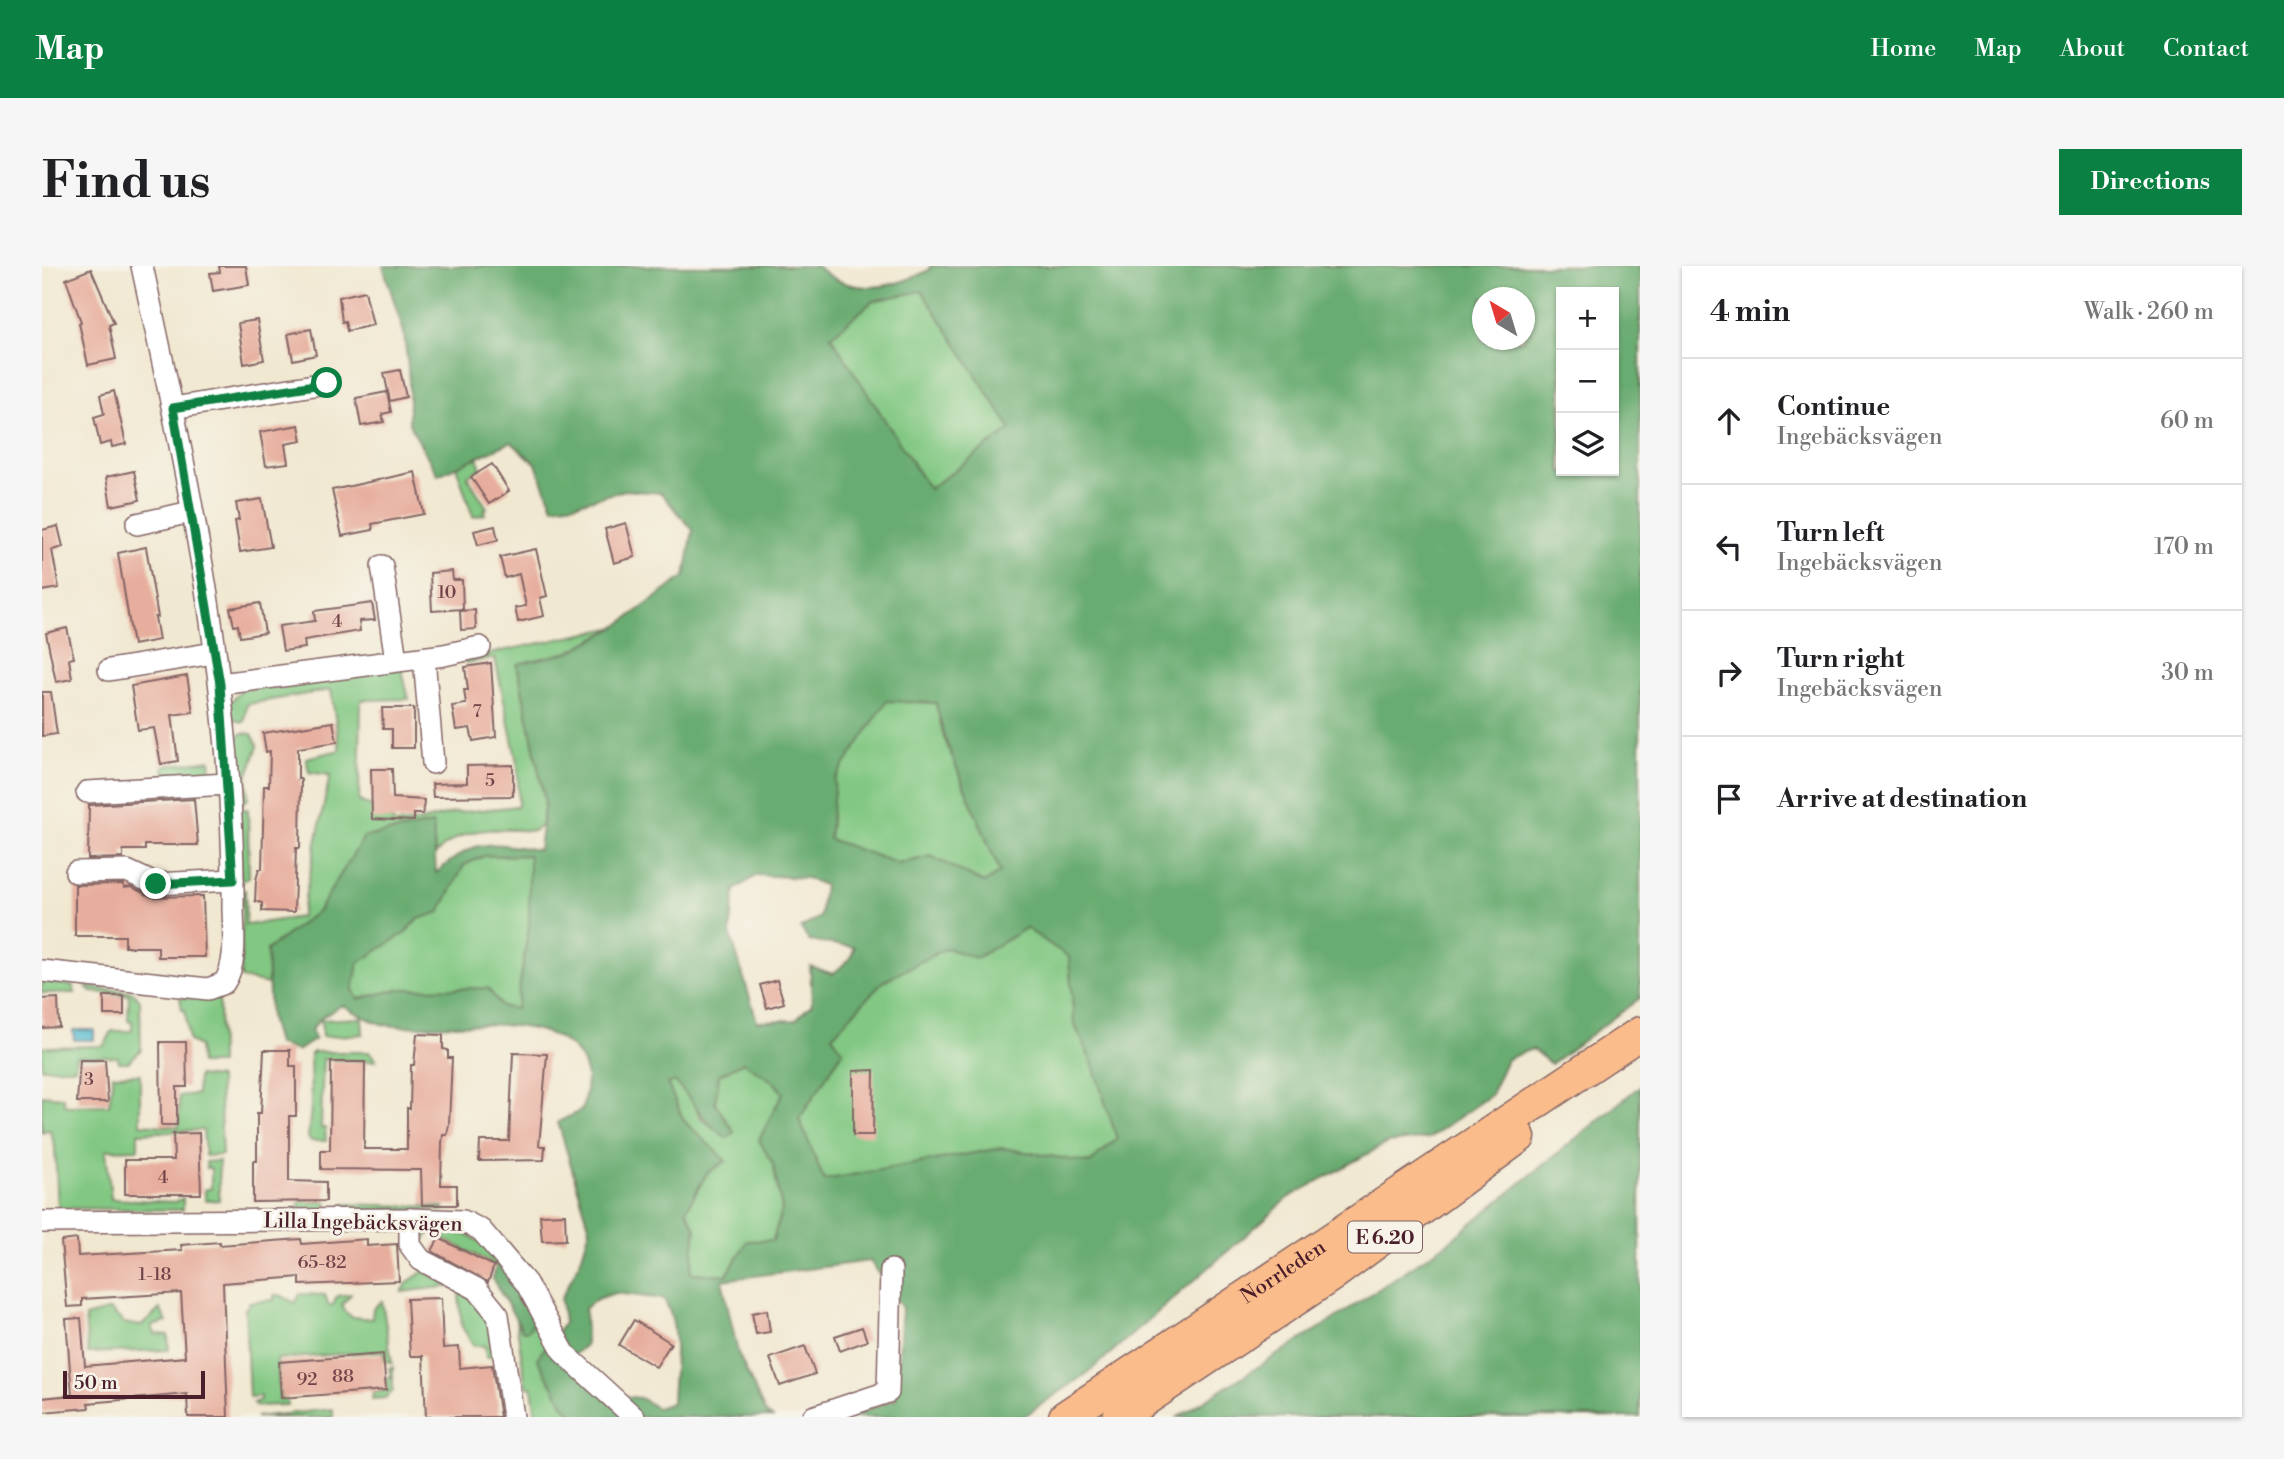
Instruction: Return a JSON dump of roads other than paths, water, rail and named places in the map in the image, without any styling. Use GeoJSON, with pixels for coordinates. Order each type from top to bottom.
{"type":"FeatureCollection","features":[{"type":"Feature","properties":{"kind":"highway","name":"Norrleden"},"geometry":{"type":"LineString","coordinates":[[1065,1417],[1280,1276],[1640,1032]]}},
{"type":"Feature","properties":{"kind":"highway","name":"Norrleden"},"geometry":{"type":"LineString","coordinates":[[1119,1417],[1403,1225],[1640,1042]]}},
{"type":"Feature","properties":{"kind":"street"},"geometry":{"type":"LineString","coordinates":[[42,971],[144,984],[217,988],[224,983],[232,968],[233,880],[220,684],[173,408],[142,266]]}},
{"type":"Feature","properties":{"kind":"street"},"geometry":{"type":"LineString","coordinates":[[173,408],[327,383]]}},
{"type":"Feature","properties":{"kind":"street"},"geometry":{"type":"LineString","coordinates":[[137,524],[191,512]]}},
{"type":"Feature","properties":{"kind":"street"},"geometry":{"type":"LineString","coordinates":[[382,566],[396,660]]}},
{"type":"Feature","properties":{"kind":"street"},"geometry":{"type":"LineString","coordinates":[[220,684],[424,658],[480,648]]}},
{"type":"Feature","properties":{"kind":"street"},"geometry":{"type":"LineString","coordinates":[[109,670],[214,653]]}},
{"type":"Feature","properties":{"kind":"street"},"geometry":{"type":"LineString","coordinates":[[424,658],[433,763]]}},
{"type":"Feature","properties":{"kind":"street"},"geometry":{"type":"LineString","coordinates":[[87,792],[228,785]]}},
{"type":"Feature","properties":{"kind":"street"},"geometry":{"type":"LineString","coordinates":[[76,872],[127,871],[155,884],[233,880]]}},
{"type":"Feature","properties":{"kind":"street"},"geometry":{"type":"LineString","coordinates":[[410,1219],[410,1245],[421,1260],[477,1289],[498,1315],[513,1417]]}},
{"type":"Feature","properties":{"kind":"street","name":"Lilla Ingebäcksvägen"},"geometry":{"type":"LineString","coordinates":[[42,1222],[410,1219],[463,1221],[481,1230],[526,1283],[565,1354],[634,1417]]}},
{"type":"Feature","properties":{"kind":"street"},"geometry":{"type":"LineString","coordinates":[[813,1417],[887,1392],[891,1270]]}},
{"type":"Feature","properties":{"kind":"water"},"geometry":{"type":"Polygon","coordinates":[[[73,1030],[94,1030],[94,1040],[74,1040],[73,1030]]]}}]}
